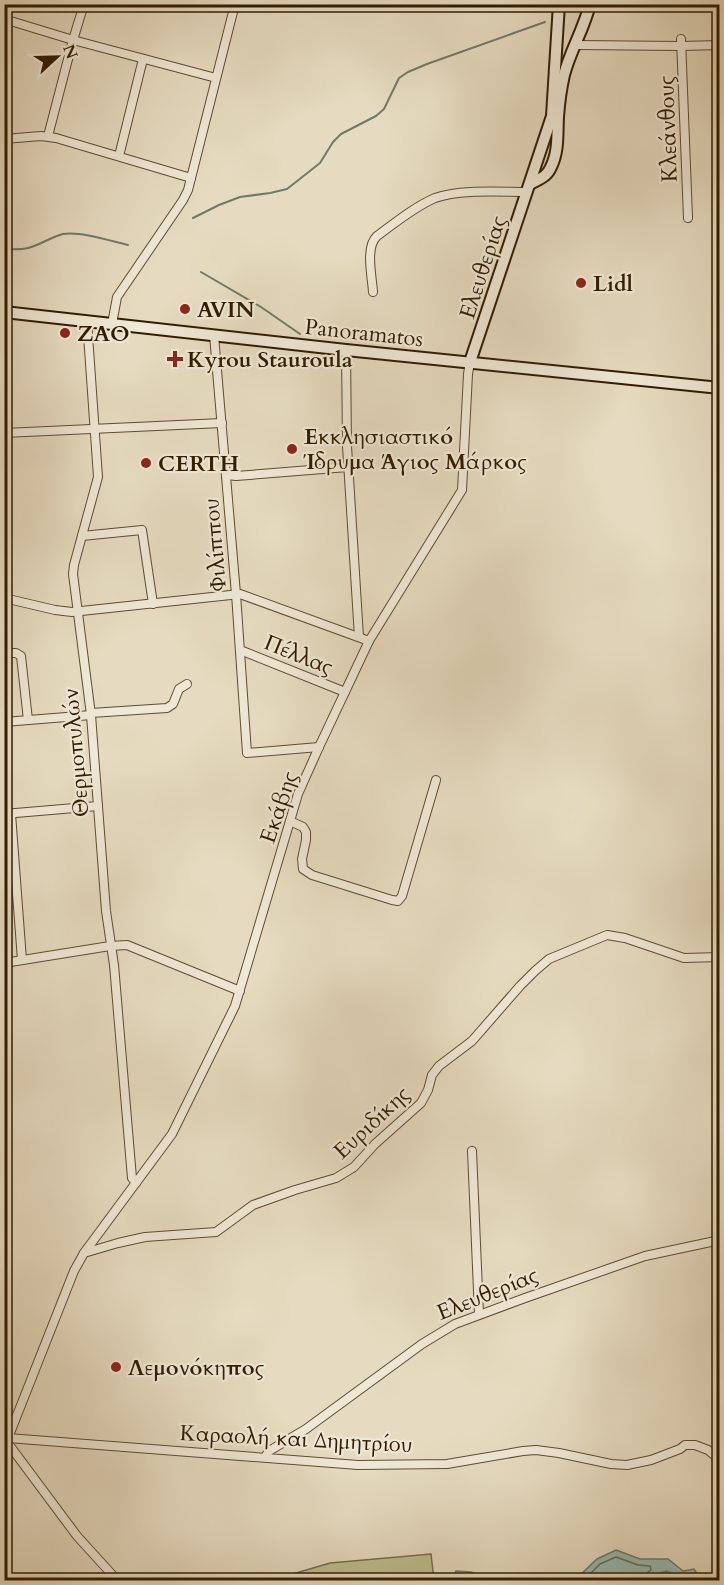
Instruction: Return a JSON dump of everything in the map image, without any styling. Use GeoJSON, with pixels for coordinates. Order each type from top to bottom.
{"type":"FeatureCollection","features":[{"type":"Feature","properties":{"kind":"main road","name":"Ελευθερίας"},"geometry":{"type":"LineString","coordinates":[[470,362],[552,116],[558,4]]}},
{"type":"Feature","properties":{"kind":"main road"},"geometry":{"type":"LineString","coordinates":[[528,188],[546,176],[553,165],[564,76],[590,4]]}},
{"type":"Feature","properties":{"kind":"main road","name":"Panoramatos"},"geometry":{"type":"LineString","coordinates":[[4,312],[720,388]]}},
{"type":"Feature","properties":{"kind":"street"},"geometry":{"type":"LineString","coordinates":[[7,4],[4,17],[72,40],[216,78]]}},
{"type":"Feature","properties":{"kind":"street"},"geometry":{"type":"LineString","coordinates":[[48,136],[72,40],[84,4]]}},
{"type":"Feature","properties":{"kind":"street"},"geometry":{"type":"LineString","coordinates":[[112,324],[117,297],[188,190],[235,4]]}},
{"type":"Feature","properties":{"kind":"street"},"geometry":{"type":"LineString","coordinates":[[576,45],[681,43],[720,45]]}},
{"type":"Feature","properties":{"kind":"street","name":"Κλεάνθους"},"geometry":{"type":"LineString","coordinates":[[681,43],[688,218]]}},
{"type":"Feature","properties":{"kind":"street"},"geometry":{"type":"LineString","coordinates":[[119,156],[142,59]]}},
{"type":"Feature","properties":{"kind":"street"},"geometry":{"type":"LineString","coordinates":[[4,140],[48,136],[191,178]]}},
{"type":"Feature","properties":{"kind":"street"},"geometry":{"type":"LineString","coordinates":[[373,292],[370,250],[372,242],[382,232],[421,205],[440,197],[456,194],[528,188]]}},
{"type":"Feature","properties":{"kind":"street","name":"Θερμοπυλών"},"geometry":{"type":"LineString","coordinates":[[87,321],[98,480],[73,570],[91,714],[106,911],[114,965],[132,1178],[136,1184]]}},
{"type":"Feature","properties":{"kind":"street","name":"Φιλίππου"},"geometry":{"type":"LineString","coordinates":[[214,335],[247,753],[319,747]]}},
{"type":"Feature","properties":{"kind":"street"},"geometry":{"type":"LineString","coordinates":[[346,350],[348,467],[359,637]]}},
{"type":"Feature","properties":{"kind":"street","name":"Εκάβης"},"geometry":{"type":"LineString","coordinates":[[84,1252],[172,1134],[235,1006],[298,794],[319,747],[369,641],[462,490],[470,362]]}},
{"type":"Feature","properties":{"kind":"street"},"geometry":{"type":"LineString","coordinates":[[4,433],[222,423]]}},
{"type":"Feature","properties":{"kind":"street"},"geometry":{"type":"LineString","coordinates":[[226,475],[348,467]]}},
{"type":"Feature","properties":{"kind":"street"},"geometry":{"type":"LineString","coordinates":[[82,536],[142,530],[153,604]]}},
{"type":"Feature","properties":{"kind":"street"},"geometry":{"type":"LineString","coordinates":[[4,598],[55,610],[78,612],[236,594],[248,596],[369,641]]}},
{"type":"Feature","properties":{"kind":"street","name":"Πέλλας"},"geometry":{"type":"LineString","coordinates":[[240,650],[345,692]]}},
{"type":"Feature","properties":{"kind":"street"},"geometry":{"type":"LineString","coordinates":[[4,653],[16,653],[21,656],[28,720]]}},
{"type":"Feature","properties":{"kind":"street"},"geometry":{"type":"LineString","coordinates":[[4,722],[167,708],[173,704],[179,689],[187,684]]}},
{"type":"Feature","properties":{"kind":"street"},"geometry":{"type":"LineString","coordinates":[[290,821],[303,827],[306,832],[302,859],[303,869],[312,875],[398,901],[402,896],[436,780]]}},
{"type":"Feature","properties":{"kind":"street"},"geometry":{"type":"LineString","coordinates":[[22,960],[8,814],[98,806]]}},
{"type":"Feature","properties":{"kind":"street","name":"Ευριδίκης"},"geometry":{"type":"LineString","coordinates":[[84,1252],[145,1237],[216,1232],[254,1205],[336,1178],[354,1167],[375,1144],[421,1103],[432,1075],[439,1066],[472,1041],[535,971],[549,959],[608,935],[684,958],[719,958]]}},
{"type":"Feature","properties":{"kind":"street"},"geometry":{"type":"LineString","coordinates":[[4,963],[127,945],[240,991]]}},
{"type":"Feature","properties":{"kind":"street"},"geometry":{"type":"LineString","coordinates":[[472,1150],[479,1314]]}},
{"type":"Feature","properties":{"kind":"street","name":"Ελευθερίας"},"geometry":{"type":"LineString","coordinates":[[265,1457],[269,1451],[306,1429],[422,1344],[448,1328],[479,1314],[645,1256],[720,1240]]}},
{"type":"Feature","properties":{"kind":"street"},"geometry":{"type":"LineString","coordinates":[[84,1252],[74,1271],[6,1437],[17,1457],[77,1536],[117,1581]]}},
{"type":"Feature","properties":{"kind":"street","name":"Καραολή και Δημητρίου"},"geometry":{"type":"LineString","coordinates":[[6,1437],[345,1464],[447,1464],[536,1450],[627,1465],[658,1458],[685,1445],[695,1445],[708,1450],[720,1460]]}},
{"type":"Feature","properties":{"kind":"green space"},"geometry":{"type":"Polygon","coordinates":[[[431,1554],[434,1580],[280,1580],[279,1578],[330,1563],[431,1554]]]}},
{"type":"Feature","properties":{"kind":"green space"},"geometry":{"type":"Polygon","coordinates":[[[666,1573],[682,1579],[683,1580],[650,1580],[666,1573]]]}},
{"type":"Feature","properties":{"kind":"water"},"geometry":{"type":"Polygon","coordinates":[[[616,1550],[640,1559],[668,1559],[683,1571],[694,1569],[702,1580],[685,1580],[684,1577],[666,1571],[643,1580],[575,1580],[597,1559],[616,1550]]]}},
{"type":"Feature","properties":{"kind":"water"},"geometry":{"type":"Polygon","coordinates":[[[456,1571],[471,1572],[494,1580],[451,1580],[456,1571]]]}},
{"type":"Feature","properties":{"kind":"waterway"},"geometry":{"type":"LineString","coordinates":[[193,218],[240,197],[287,189],[320,163],[341,134],[376,116],[384,109],[399,78],[408,72],[545,22]]}},
{"type":"Feature","properties":{"kind":"waterway"},"geometry":{"type":"LineString","coordinates":[[4,249],[28,248],[59,235],[70,233],[128,245]]}},
{"type":"Feature","properties":{"kind":"waterway"},"geometry":{"type":"LineString","coordinates":[[201,272],[261,307],[300,334]]}},
{"type":"Feature","properties":{"kind":"place","name":"Lidl"},"geometry":{"type":"Point","coordinates":[581,283]}},
{"type":"Feature","properties":{"kind":"place","name":"AVIN"},"geometry":{"type":"Point","coordinates":[185,309]}},
{"type":"Feature","properties":{"kind":"place","name":"ZAO"},"geometry":{"type":"Point","coordinates":[65,333]}},
{"type":"Feature","properties":{"kind":"place","name":"Kyrou Stauroula"},"geometry":{"type":"Point","coordinates":[175,359]}},
{"type":"Feature","properties":{"kind":"place","name":"Εκκλησιαστικό Ίδρυμα Άγιος Μάρκος"},"geometry":{"type":"Point","coordinates":[292,449]}},
{"type":"Feature","properties":{"kind":"place","name":"CERTH"},"geometry":{"type":"Point","coordinates":[146,463]}},
{"type":"Feature","properties":{"kind":"place","name":"Λεμονόκηπος"},"geometry":{"type":"Point","coordinates":[116,1367]}}]}
